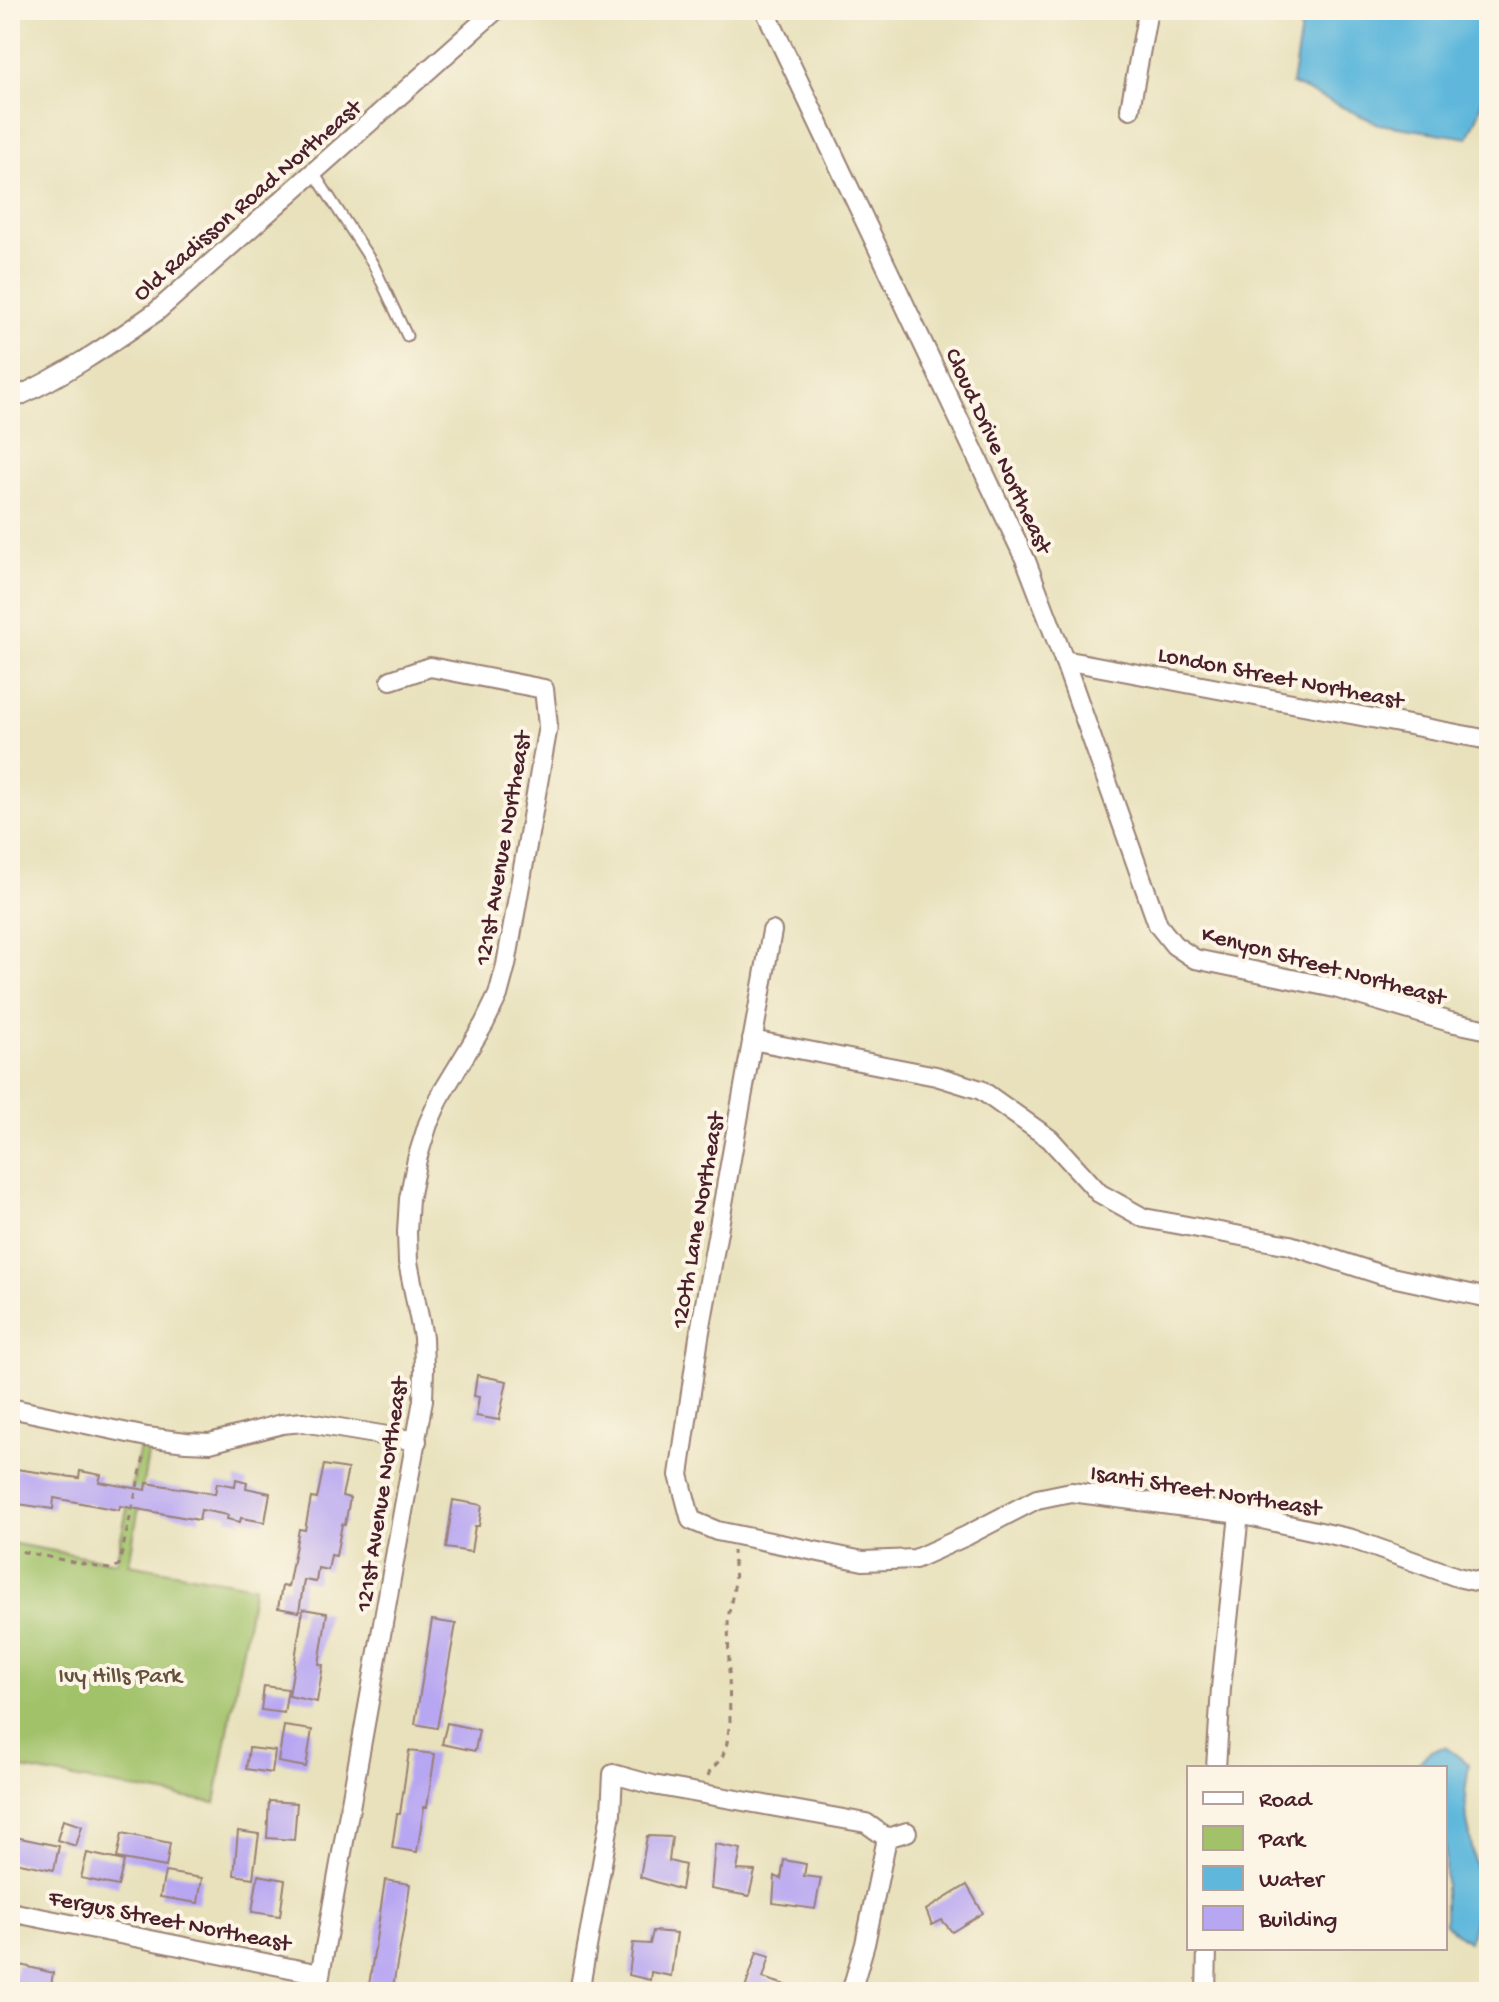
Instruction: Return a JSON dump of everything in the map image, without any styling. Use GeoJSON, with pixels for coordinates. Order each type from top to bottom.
{"type":"FeatureCollection","features":[{"type":"Feature","properties":{"kind":"street","name":"Old Radisson Road Northeast"},"geometry":{"type":"LineString","coordinates":[[10,400],[104,349],[156,312],[496,10]]}},
{"type":"Feature","properties":{"kind":"street","name":"Cloud Drive Northeast"},"geometry":{"type":"LineString","coordinates":[[765,10],[1026,561],[1158,925]]}},
{"type":"Feature","properties":{"kind":"street"},"geometry":{"type":"LineString","coordinates":[[1130,109],[1148,10]]}},
{"type":"Feature","properties":{"kind":"street","name":"London Street Northeast"},"geometry":{"type":"LineString","coordinates":[[1064,660],[1489,740]]}},
{"type":"Feature","properties":{"kind":"street","name":"121st Avenue Northeast"},"geometry":{"type":"LineString","coordinates":[[318,1983],[423,1400],[423,1337],[408,1262],[409,1199],[428,1124],[442,1093],[498,995],[548,726],[544,689],[430,667],[391,680]]}},
{"type":"Feature","properties":{"kind":"street","name":"Kenyon Street Northeast"},"geometry":{"type":"LineString","coordinates":[[1158,925],[1174,945],[1195,959],[1335,988],[1450,1022],[1489,1030]]}},
{"type":"Feature","properties":{"kind":"street","name":"120th Lane Northeast"},"geometry":{"type":"LineString","coordinates":[[690,1517],[679,1475],[699,1337],[772,931]]}},
{"type":"Feature","properties":{"kind":"street"},"geometry":{"type":"LineString","coordinates":[[752,1040],[936,1076],[981,1090],[1050,1139],[1099,1193],[1144,1218],[1290,1245],[1382,1275],[1489,1298]]}},
{"type":"Feature","properties":{"kind":"street"},"geometry":{"type":"LineString","coordinates":[[10,1408],[147,1437],[210,1443],[282,1424],[303,1422],[417,1441]]}},
{"type":"Feature","properties":{"kind":"street","name":"Isanti Street Northeast"},"geometry":{"type":"LineString","coordinates":[[690,1517],[717,1531],[734,1535],[863,1561],[902,1560],[915,1559],[940,1548],[1037,1499],[1071,1492],[1239,1514],[1352,1539],[1457,1577],[1489,1584]]}},
{"type":"Feature","properties":{"kind":"street"},"geometry":{"type":"LineString","coordinates":[[1216,1766],[1239,1514]]}},
{"type":"Feature","properties":{"kind":"street"},"geometry":{"type":"LineString","coordinates":[[579,1992],[611,1813],[613,1774],[653,1785],[866,1823],[887,1838]]}},
{"type":"Feature","properties":{"kind":"street"},"geometry":{"type":"LineString","coordinates":[[887,1838],[907,1832]]}},
{"type":"Feature","properties":{"kind":"street"},"geometry":{"type":"LineString","coordinates":[[851,1992],[865,1944],[887,1838]]}},
{"type":"Feature","properties":{"kind":"street","name":"Fergus Street Northeast"},"geometry":{"type":"LineString","coordinates":[[10,1912],[318,1983]]}},
{"type":"Feature","properties":{"kind":"street"},"geometry":{"type":"LineString","coordinates":[[1206,1992],[1207,1950]]}},
{"type":"Feature","properties":{"kind":"lane"},"geometry":{"type":"LineString","coordinates":[[314,173],[373,264],[407,336]]}},
{"type":"Feature","properties":{"kind":"path"},"geometry":{"type":"LineString","coordinates":[[10,1549],[102,1568],[111,1569],[119,1565],[147,1437]]}},
{"type":"Feature","properties":{"kind":"path"},"geometry":{"type":"LineString","coordinates":[[702,1794],[710,1771],[722,1758],[730,1721],[728,1618],[735,1582],[732,1558],[734,1535]]}},
{"type":"Feature","properties":{"kind":"green space","name":"Ivy Hills Park"},"geometry":{"type":"Polygon","coordinates":[[[140,1447],[149,1449],[129,1564],[254,1586],[215,1803],[10,1767],[10,1543],[116,1562],[140,1447]]]}},
{"type":"Feature","properties":{"kind":"water"},"geometry":{"type":"Polygon","coordinates":[[[1304,10],[1489,10],[1489,60],[1480,111],[1468,138],[1379,124],[1292,84],[1304,10]]]}},
{"type":"Feature","properties":{"kind":"water"},"geometry":{"type":"Polygon","coordinates":[[[1445,1747],[1469,1764],[1465,1794],[1478,1904],[1469,1942],[1447,1926],[1447,1766],[1416,1766],[1430,1751],[1445,1747]]]}},
{"type":"Feature","properties":{"kind":"building"},"geometry":{"type":"Polygon","coordinates":[[[477,1375],[507,1381],[499,1420],[476,1416],[479,1397],[474,1396],[477,1375]]]}},
{"type":"Feature","properties":{"kind":"building"},"geometry":{"type":"Polygon","coordinates":[[[324,1465],[348,1469],[342,1496],[350,1498],[336,1556],[331,1555],[328,1570],[318,1568],[316,1582],[304,1580],[299,1612],[278,1608],[282,1586],[288,1587],[299,1529],[305,1530],[311,1498],[317,1499],[324,1465]]]}},
{"type":"Feature","properties":{"kind":"building"},"geometry":{"type":"Polygon","coordinates":[[[16,1469],[79,1478],[80,1471],[101,1475],[99,1482],[146,1490],[147,1483],[215,1494],[217,1483],[235,1486],[236,1479],[247,1482],[246,1488],[270,1493],[265,1522],[241,1518],[240,1522],[227,1519],[228,1515],[201,1510],[199,1520],[54,1498],[53,1509],[11,1503],[16,1469]]]}},
{"type":"Feature","properties":{"kind":"building"},"geometry":{"type":"Polygon","coordinates":[[[453,1500],[482,1505],[471,1552],[446,1548],[453,1500]]]}},
{"type":"Feature","properties":{"kind":"building"},"geometry":{"type":"Polygon","coordinates":[[[303,1609],[327,1613],[317,1702],[289,1696],[303,1609]]]}},
{"type":"Feature","properties":{"kind":"building"},"geometry":{"type":"Polygon","coordinates":[[[432,1620],[456,1624],[437,1728],[415,1724],[432,1620]]]}},
{"type":"Feature","properties":{"kind":"building"},"geometry":{"type":"Polygon","coordinates":[[[264,1686],[288,1689],[284,1713],[261,1710],[264,1686]]]}},
{"type":"Feature","properties":{"kind":"building"},"geometry":{"type":"Polygon","coordinates":[[[447,1723],[479,1730],[475,1751],[442,1744],[447,1723]]]}},
{"type":"Feature","properties":{"kind":"building"},"geometry":{"type":"Polygon","coordinates":[[[284,1726],[312,1730],[306,1767],[278,1762],[284,1726]]]}},
{"type":"Feature","properties":{"kind":"building"},"geometry":{"type":"Polygon","coordinates":[[[249,1748],[275,1751],[272,1773],[246,1769],[249,1748]]]}},
{"type":"Feature","properties":{"kind":"building"},"geometry":{"type":"Polygon","coordinates":[[[409,1751],[435,1754],[417,1852],[392,1848],[409,1751]]]}},
{"type":"Feature","properties":{"kind":"building"},"geometry":{"type":"Polygon","coordinates":[[[269,1801],[297,1803],[294,1840],[267,1838],[269,1801]]]}},
{"type":"Feature","properties":{"kind":"building"},"geometry":{"type":"Polygon","coordinates":[[[63,1820],[82,1826],[76,1846],[57,1840],[63,1820]]]}},
{"type":"Feature","properties":{"kind":"building"},"geometry":{"type":"Polygon","coordinates":[[[238,1831],[259,1834],[253,1878],[234,1875],[238,1831]]]}},
{"type":"Feature","properties":{"kind":"building"},"geometry":{"type":"Polygon","coordinates":[[[122,1833],[170,1843],[166,1867],[117,1858],[122,1833]]]}},
{"type":"Feature","properties":{"kind":"building"},"geometry":{"type":"Polygon","coordinates":[[[10,1836],[59,1846],[54,1870],[10,1861],[10,1836]]]}},
{"type":"Feature","properties":{"kind":"building"},"geometry":{"type":"Polygon","coordinates":[[[647,1836],[672,1837],[669,1861],[685,1865],[681,1890],[640,1877],[647,1836]]]}},
{"type":"Feature","properties":{"kind":"building"},"geometry":{"type":"Polygon","coordinates":[[[715,1844],[741,1849],[737,1870],[755,1871],[749,1896],[711,1889],[715,1844]]]}},
{"type":"Feature","properties":{"kind":"building"},"geometry":{"type":"Polygon","coordinates":[[[87,1853],[124,1861],[118,1886],[81,1878],[87,1853]]]}},
{"type":"Feature","properties":{"kind":"building"},"geometry":{"type":"Polygon","coordinates":[[[784,1860],[806,1864],[804,1876],[821,1878],[815,1909],[773,1903],[775,1876],[781,1879],[784,1860]]]}},
{"type":"Feature","properties":{"kind":"building"},"geometry":{"type":"Polygon","coordinates":[[[165,1872],[202,1878],[198,1903],[160,1897],[165,1872]]]}},
{"type":"Feature","properties":{"kind":"building"},"geometry":{"type":"Polygon","coordinates":[[[258,1875],[285,1880],[280,1916],[252,1912],[258,1875]]]}},
{"type":"Feature","properties":{"kind":"building"},"geometry":{"type":"Polygon","coordinates":[[[385,1880],[410,1884],[405,1920],[392,1992],[368,1992],[385,1880]]]}},
{"type":"Feature","properties":{"kind":"building"},"geometry":{"type":"Polygon","coordinates":[[[967,1885],[983,1913],[952,1932],[942,1920],[932,1925],[926,1910],[967,1885]]]}},
{"type":"Feature","properties":{"kind":"building"},"geometry":{"type":"Polygon","coordinates":[[[653,1931],[677,1933],[671,1976],[651,1972],[650,1980],[629,1975],[633,1943],[650,1944],[653,1931]]]}},
{"type":"Feature","properties":{"kind":"building"},"geometry":{"type":"Polygon","coordinates":[[[757,1952],[770,1956],[763,1978],[798,1989],[797,1992],[744,1992],[757,1952]]]}},
{"type":"Feature","properties":{"kind":"building"},"geometry":{"type":"Polygon","coordinates":[[[17,1964],[53,1973],[50,1992],[13,1987],[17,1964]]]}}]}
